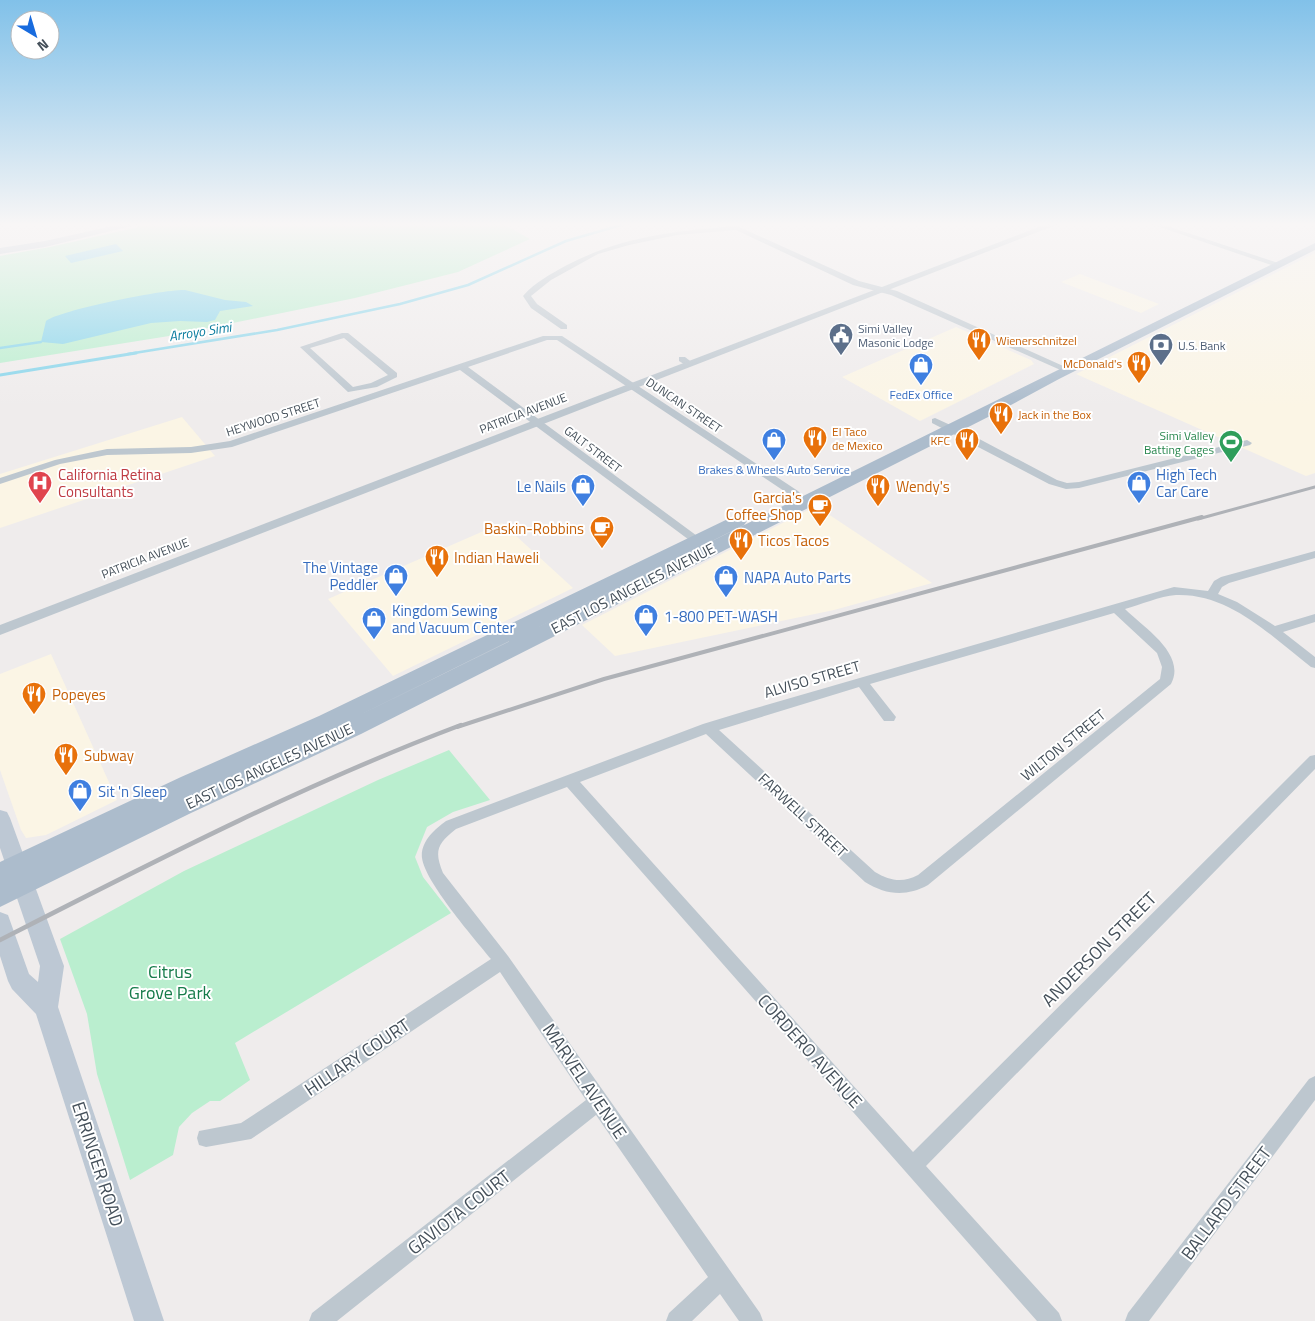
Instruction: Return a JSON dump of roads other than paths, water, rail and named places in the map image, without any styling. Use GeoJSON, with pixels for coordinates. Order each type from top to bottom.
{"type":"FeatureCollection","features":[{"type":"Feature","properties":{"kind":"main road","name":"EAST LOS ANGELES AVENUE"},"geometry":{"type":"LineString","coordinates":[[950,418],[1062,367],[1216,285]]}},
{"type":"Feature","properties":{"kind":"main road","name":"EAST LOS ANGELES AVENUE"},"geometry":{"type":"LineString","coordinates":[[0,896],[13,875],[183,806],[353,728],[950,418],[1182,313],[1237,285]]}},
{"type":"Feature","properties":{"kind":"main road"},"geometry":{"type":"LineString","coordinates":[[1167,310],[1182,313]]}},
{"type":"Feature","properties":{"kind":"main road","name":"ERRINGER ROAD"},"geometry":{"type":"LineString","coordinates":[[0,818],[13,875],[52,966],[46,1007],[149,1321]]}},
{"type":"Feature","properties":{"kind":"main road","name":"ERRINGER ROAD"},"geometry":{"type":"LineString","coordinates":[[0,922],[20,981],[46,1007]]}},
{"type":"Feature","properties":{"kind":"street"},"geometry":{"type":"LineString","coordinates":[[540,285],[527,296],[534,306],[564,327]]}},
{"type":"Feature","properties":{"kind":"street"},"geometry":{"type":"LineString","coordinates":[[862,285],[883,291],[1062,367]]}},
{"type":"Feature","properties":{"kind":"street","name":"PATRICIA AVENUE"},"geometry":{"type":"LineString","coordinates":[[0,630],[633,386],[686,362],[899,285]]}},
{"type":"Feature","properties":{"kind":"street"},"geometry":{"type":"LineString","coordinates":[[559,338],[572,332]]}},
{"type":"Feature","properties":{"kind":"street"},"geometry":{"type":"LineString","coordinates":[[345,335],[394,375],[374,385],[351,390],[304,347],[345,335]]}},
{"type":"Feature","properties":{"kind":"street","name":"HEYWOOD STREET"},"geometry":{"type":"LineString","coordinates":[[0,480],[58,462],[99,453],[127,450],[191,450],[232,444],[546,338],[559,338]]}},
{"type":"Feature","properties":{"kind":"street","name":"DUNCAN STREET"},"geometry":{"type":"LineString","coordinates":[[559,338],[799,497]]}},
{"type":"Feature","properties":{"kind":"street","name":"GALT STREET"},"geometry":{"type":"LineString","coordinates":[[462,367],[703,546]]}},
{"type":"Feature","properties":{"kind":"street"},"geometry":{"type":"LineString","coordinates":[[374,385],[384,393]]}},
{"type":"Feature","properties":{"kind":"street"},"geometry":{"type":"LineString","coordinates":[[950,418],[1053,482],[1066,486],[1079,486],[1247,443]]}},
{"type":"Feature","properties":{"kind":"street"},"geometry":{"type":"LineString","coordinates":[[1315,554],[1225,580],[1218,584],[1212,594],[1240,607],[1315,664]]}},
{"type":"Feature","properties":{"kind":"street","name":"ALVISO STREET"},"geometry":{"type":"LineString","coordinates":[[435,840],[440,833],[451,825],[708,728],[1174,591],[1212,594]]}},
{"type":"Feature","properties":{"kind":"street","name":"WILTON STREET"},"geometry":{"type":"LineString","coordinates":[[906,888],[915,885],[930,874],[1166,681],[1168,667],[1162,651],[1116,608]]}},
{"type":"Feature","properties":{"kind":"street"},"geometry":{"type":"LineString","coordinates":[[1272,631],[1315,618]]}},
{"type":"Feature","properties":{"kind":"street"},"geometry":{"type":"LineString","coordinates":[[862,682],[889,717]]}},
{"type":"Feature","properties":{"kind":"street","name":"FARWELL STREET"},"geometry":{"type":"LineString","coordinates":[[708,728],[870,877],[887,886],[906,888]]}},
{"type":"Feature","properties":{"kind":"street","name":"ANDERSON STREET"},"geometry":{"type":"LineString","coordinates":[[912,1166],[1315,760]]}},
{"type":"Feature","properties":{"kind":"street","name":"CORDERO AVENUE"},"geometry":{"type":"LineString","coordinates":[[569,780],[1051,1321]]}},
{"type":"Feature","properties":{"kind":"street","name":"MARVEL AVENUE"},"geometry":{"type":"LineString","coordinates":[[435,840],[429,856],[436,876],[502,961],[598,1102],[752,1321]]}},
{"type":"Feature","properties":{"kind":"street","name":"HILLARY COURT"},"geometry":{"type":"LineString","coordinates":[[206,1138],[244,1132],[502,961]]}},
{"type":"Feature","properties":{"kind":"street","name":"BALLARD STREET"},"geometry":{"type":"LineString","coordinates":[[1136,1321],[1315,1085]]}},
{"type":"Feature","properties":{"kind":"street","name":"GAVIOTA COURT"},"geometry":{"type":"LineString","coordinates":[[320,1321],[598,1102]]}},
{"type":"Feature","properties":{"kind":"street"},"geometry":{"type":"LineString","coordinates":[[677,1321],[722,1278]]}},
{"type":"Feature","properties":{"kind":"water"},"geometry":{"type":"Polygon","coordinates":[[[185,290],[225,300],[246,302],[253,306],[220,311],[215,320],[207,322],[151,323],[63,344],[41,342],[46,321],[55,316],[113,301],[185,290]]]}},
{"type":"Feature","properties":{"kind":"waterway","name":"Arroyo Simi"},"geometry":{"type":"LineString","coordinates":[[128,354],[277,330],[400,304],[469,285]]}},
{"type":"Feature","properties":{"kind":"waterway"},"geometry":{"type":"LineString","coordinates":[[0,348],[41,342]]}},
{"type":"Feature","properties":{"kind":"waterway","name":"Arroyo Simi"},"geometry":{"type":"LineString","coordinates":[[0,375],[136,353]]}},
{"type":"Feature","properties":{"kind":"railway"},"geometry":{"type":"LineString","coordinates":[[1198,519],[1315,487]]}},
{"type":"Feature","properties":{"kind":"railway"},"geometry":{"type":"LineString","coordinates":[[457,727],[604,679],[1202,517]]}},
{"type":"Feature","properties":{"kind":"railway"},"geometry":{"type":"LineString","coordinates":[[0,940],[227,826],[343,773],[461,725]]}},
{"type":"Feature","properties":{"kind":"place","name":"Simi Valley Masonic Lodge"},"geometry":{"type":"Point","coordinates":[841,356]}},
{"type":"Feature","properties":{"kind":"place","name":"Wienerschnitzel"},"geometry":{"type":"Point","coordinates":[979,361]}},
{"type":"Feature","properties":{"kind":"place","name":"U.S. Bank"},"geometry":{"type":"Point","coordinates":[1161,366]}},
{"type":"Feature","properties":{"kind":"place","name":"McDonald's"},"geometry":{"type":"Point","coordinates":[1139,384]}},
{"type":"Feature","properties":{"kind":"place","name":"FedEx Office"},"geometry":{"type":"Point","coordinates":[921,386]}},
{"type":"Feature","properties":{"kind":"place","name":"Jack in the Box"},"geometry":{"type":"Point","coordinates":[1001,435]}},
{"type":"Feature","properties":{"kind":"place","name":"El Taco de Mexico"},"geometry":{"type":"Point","coordinates":[815,459]}},
{"type":"Feature","properties":{"kind":"place","name":"Brakes & Wheels Auto Service"},"geometry":{"type":"Point","coordinates":[774,461]}},
{"type":"Feature","properties":{"kind":"place","name":"KFC"},"geometry":{"type":"Point","coordinates":[967,461]}},
{"type":"Feature","properties":{"kind":"place","name":"Simi Valley Batting Cages"},"geometry":{"type":"Point","coordinates":[1231,463]}},
{"type":"Feature","properties":{"kind":"place","name":"California Retina Consultants"},"geometry":{"type":"Point","coordinates":[40,504]}},
{"type":"Feature","properties":{"kind":"place","name":"High Tech Car Care"},"geometry":{"type":"Point","coordinates":[1139,504]}},
{"type":"Feature","properties":{"kind":"place","name":"Le Nails"},"geometry":{"type":"Point","coordinates":[583,507]}},
{"type":"Feature","properties":{"kind":"place","name":"Wendy's"},"geometry":{"type":"Point","coordinates":[878,507]}},
{"type":"Feature","properties":{"kind":"place","name":"Garcia's Coffee Shop"},"geometry":{"type":"Point","coordinates":[820,527]}},
{"type":"Feature","properties":{"kind":"place","name":"Baskin-Robbins"},"geometry":{"type":"Point","coordinates":[602,549]}},
{"type":"Feature","properties":{"kind":"place","name":"Ticos Tacos"},"geometry":{"type":"Point","coordinates":[741,561]}},
{"type":"Feature","properties":{"kind":"place","name":"Indian Haweli"},"geometry":{"type":"Point","coordinates":[437,578]}},
{"type":"Feature","properties":{"kind":"place","name":"The Vintage Peddler"},"geometry":{"type":"Point","coordinates":[396,597]}},
{"type":"Feature","properties":{"kind":"place","name":"NAPA Auto Parts"},"geometry":{"type":"Point","coordinates":[726,598]}},
{"type":"Feature","properties":{"kind":"place","name":"1-800 PET-WASH"},"geometry":{"type":"Point","coordinates":[646,637]}},
{"type":"Feature","properties":{"kind":"place","name":"Kingdom Sewing and Vacuum Center"},"geometry":{"type":"Point","coordinates":[374,640]}},
{"type":"Feature","properties":{"kind":"place","name":"Popeyes"},"geometry":{"type":"Point","coordinates":[34,715]}},
{"type":"Feature","properties":{"kind":"place","name":"Subway"},"geometry":{"type":"Point","coordinates":[66,776]}},
{"type":"Feature","properties":{"kind":"place","name":"Sit 'n Sleep"},"geometry":{"type":"Point","coordinates":[80,812]}},
{"type":"Feature","properties":{"kind":"park label","name":"Citrus Grove Park"},"geometry":{"type":"Point","coordinates":[170,981]}}]}
